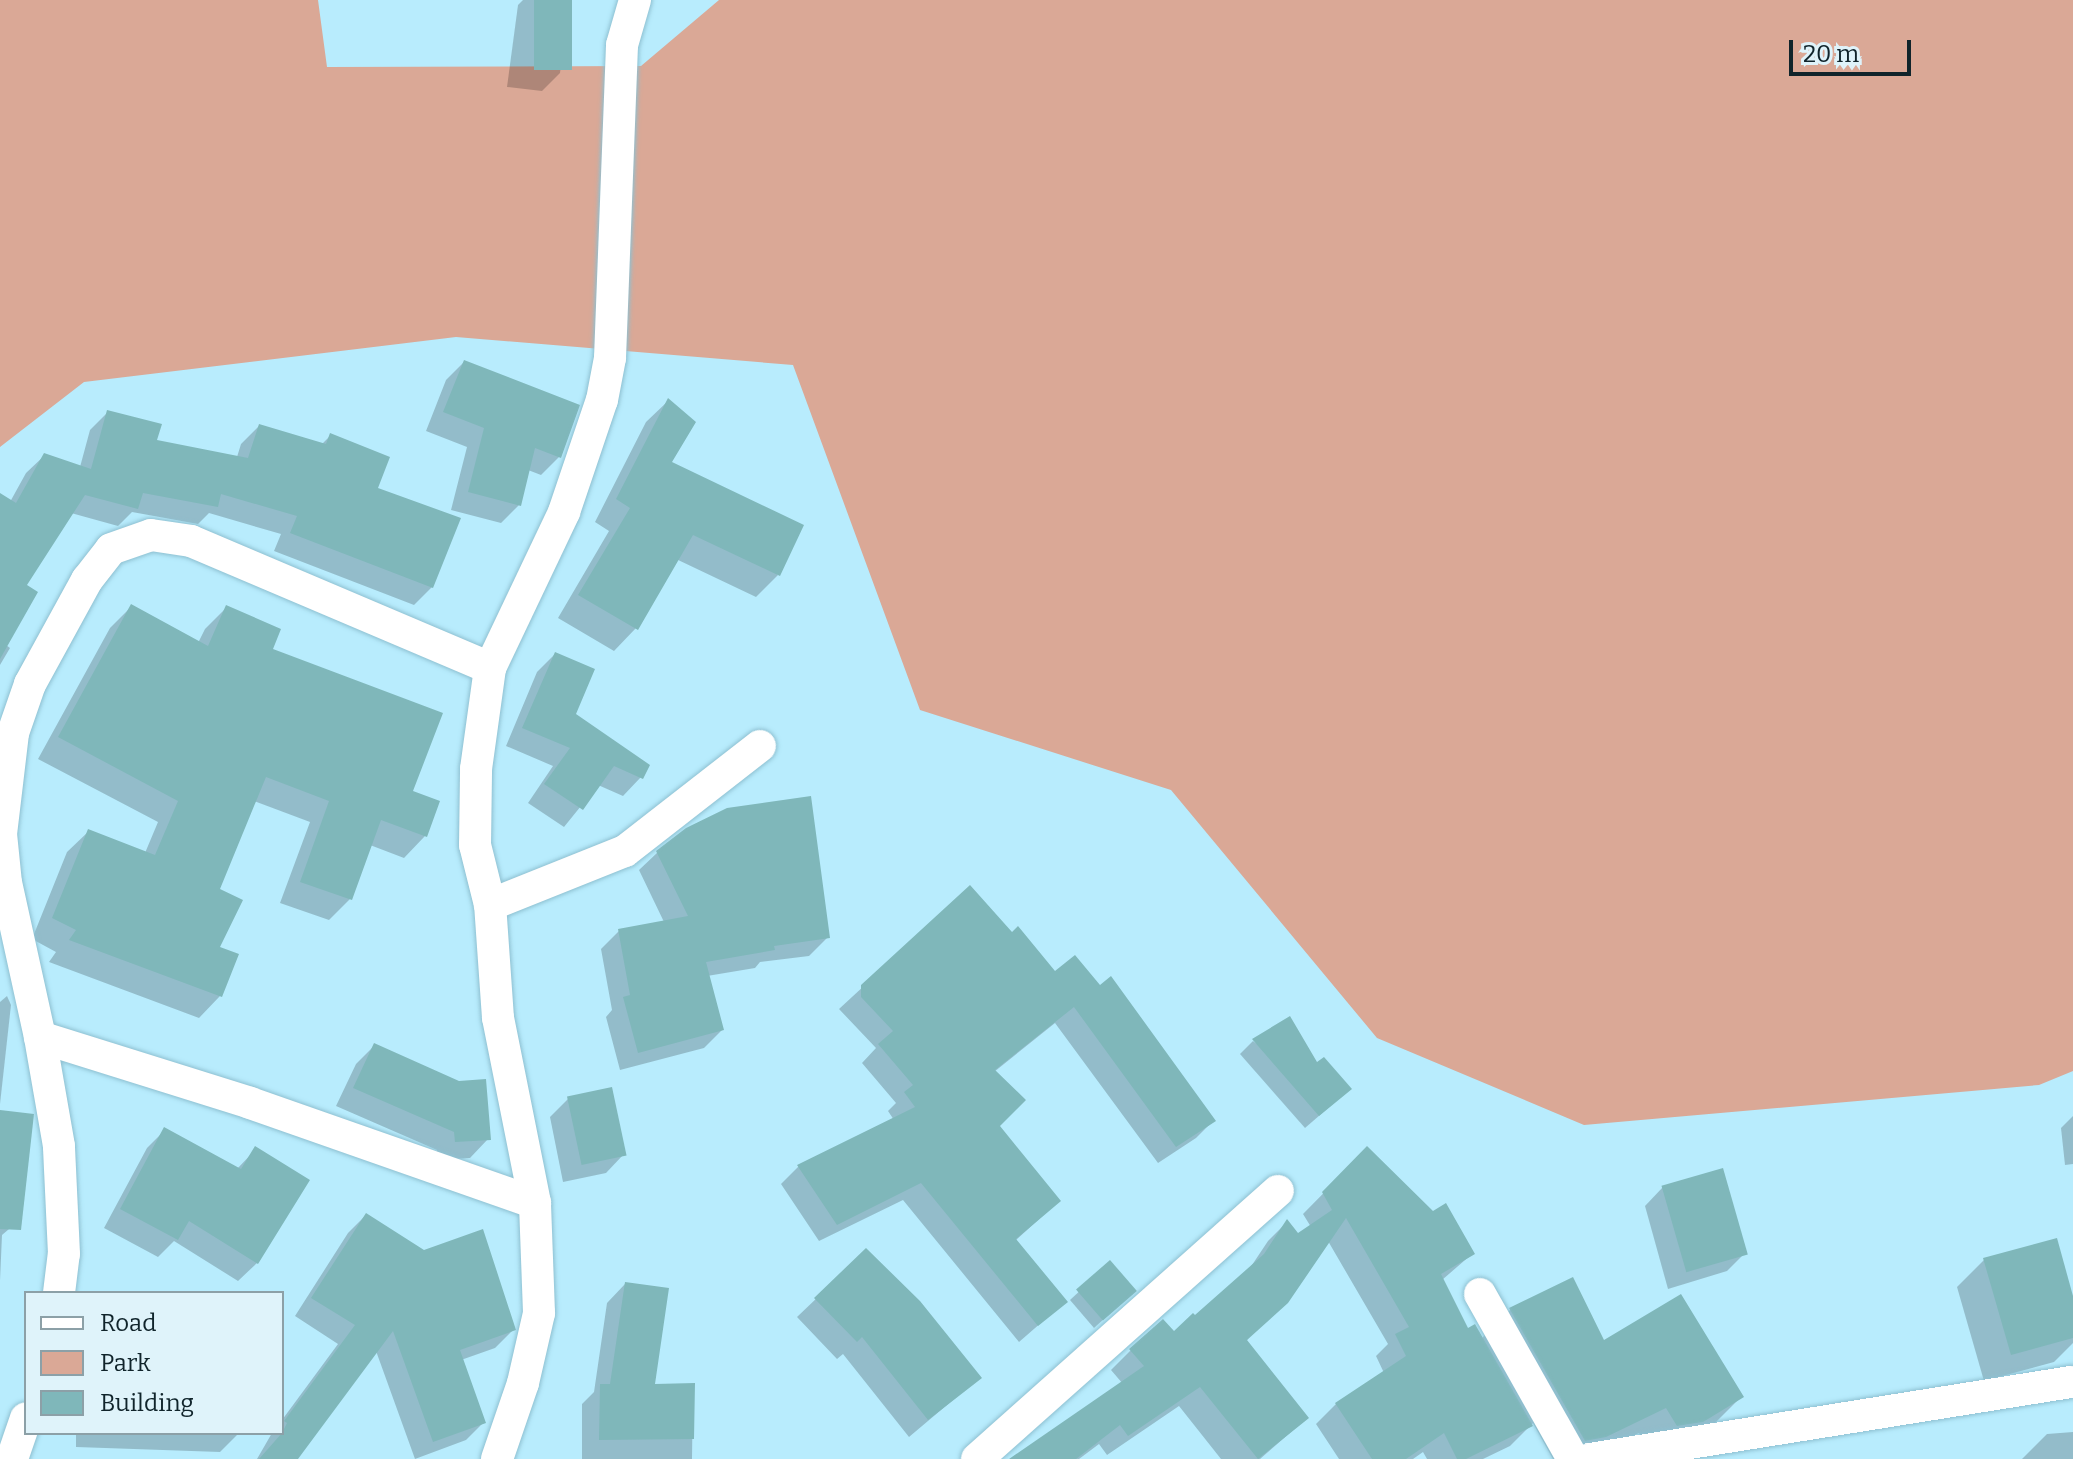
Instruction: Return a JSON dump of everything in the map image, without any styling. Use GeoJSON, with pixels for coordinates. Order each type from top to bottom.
{"type":"FeatureCollection","features":[{"type":"Feature","properties":{"kind":"street"},"geometry":{"type":"LineString","coordinates":[[497,1459],[523,1383],[539,1313],[535,1203],[498,1018],[490,905],[475,845],[476,769],[490,668],[564,512],[602,400],[610,358],[622,45],[635,0]]}},
{"type":"Feature","properties":{"kind":"street"},"geometry":{"type":"LineString","coordinates":[[59,1291],[64,1254],[59,1146],[3,859],[1,834],[13,733],[30,684],[87,580],[111,549],[151,535],[191,541],[490,668]]}},
{"type":"Feature","properties":{"kind":"street"},"geometry":{"type":"LineString","coordinates":[[490,905],[625,851],[760,746]]}},
{"type":"Feature","properties":{"kind":"street"},"geometry":{"type":"LineString","coordinates":[[40,1037],[250,1103],[535,1203]]}},
{"type":"Feature","properties":{"kind":"street"},"geometry":{"type":"LineString","coordinates":[[977,1459],[1278,1191]]}},
{"type":"Feature","properties":{"kind":"street"},"geometry":{"type":"LineString","coordinates":[[1480,1294],[1573,1459]]}},
{"type":"Feature","properties":{"kind":"street"},"geometry":{"type":"LineString","coordinates":[[1590,1459],[2073,1382]]}},
{"type":"Feature","properties":{"kind":"street"},"geometry":{"type":"LineString","coordinates":[[12,1459],[24,1424]]}},
{"type":"Feature","properties":{"kind":"green space"},"geometry":{"type":"Polygon","coordinates":[[[0,0],[318,0],[327,67],[641,66],[719,0],[2073,0],[2073,1071],[2039,1085],[1584,1125],[1377,1038],[1171,790],[920,710],[793,365],[456,337],[84,382],[0,447],[0,0]]]}},
{"type":"Feature","properties":{"kind":"building"},"geometry":{"type":"Polygon","coordinates":[[[534,0],[572,0],[572,70],[534,70],[534,0]]]}},
{"type":"Feature","properties":{"kind":"building"},"geometry":{"type":"Polygon","coordinates":[[[464,360],[580,405],[561,458],[535,448],[521,506],[468,492],[484,428],[443,412],[464,360]]]}},
{"type":"Feature","properties":{"kind":"building"},"geometry":{"type":"Polygon","coordinates":[[[668,398],[696,422],[672,462],[804,525],[780,576],[693,535],[638,630],[578,595],[630,508],[616,499],[668,398]]]}},
{"type":"Feature","properties":{"kind":"building"},"geometry":{"type":"Polygon","coordinates":[[[107,410],[162,424],[157,440],[248,458],[259,424],[326,444],[330,433],[390,457],[378,488],[461,518],[433,588],[290,533],[297,516],[221,494],[218,507],[143,493],[138,509],[85,495],[27,585],[38,592],[0,659],[0,493],[16,503],[44,453],[91,469],[107,410]]]}},
{"type":"Feature","properties":{"kind":"building"},"geometry":{"type":"Polygon","coordinates":[[[131,604],[208,646],[226,605],[281,629],[273,649],[443,713],[413,791],[440,801],[427,837],[381,820],[352,900],[300,882],[329,801],[266,777],[220,889],[243,900],[220,947],[239,954],[222,997],[69,940],[76,930],[52,918],[88,829],[155,855],[178,801],[58,737],[131,604]]]}},
{"type":"Feature","properties":{"kind":"building"},"geometry":{"type":"Polygon","coordinates":[[[555,652],[595,669],[576,714],[650,765],[643,779],[614,766],[583,810],[544,784],[570,748],[522,728],[555,652]]]}},
{"type":"Feature","properties":{"kind":"building"},"geometry":{"type":"Polygon","coordinates":[[[811,796],[830,938],[774,946],[775,950],[706,962],[724,1030],[638,1053],[623,997],[630,995],[618,929],[688,916],[656,851],[686,828],[727,808],[811,796]]]}},
{"type":"Feature","properties":{"kind":"building"},"geometry":{"type":"Polygon","coordinates":[[[970,885],[1012,932],[1018,926],[1055,971],[1075,955],[1100,985],[1111,976],[1216,1121],[1176,1147],[1074,1007],[995,1070],[1026,1100],[1000,1126],[1061,1201],[1016,1239],[1068,1302],[1038,1326],[921,1183],[837,1225],[797,1165],[915,1107],[904,1092],[913,1085],[878,1044],[893,1031],[861,997],[861,985],[970,885]]]}},
{"type":"Feature","properties":{"kind":"building"},"geometry":{"type":"Polygon","coordinates":[[[1290,1016],[1317,1062],[1324,1057],[1352,1089],[1319,1116],[1252,1039],[1290,1016]]]}},
{"type":"Feature","properties":{"kind":"building"},"geometry":{"type":"Polygon","coordinates":[[[374,1043],[459,1081],[486,1079],[491,1140],[455,1142],[454,1132],[353,1088],[374,1043]]]}},
{"type":"Feature","properties":{"kind":"building"},"geometry":{"type":"Polygon","coordinates":[[[612,1087],[627,1155],[582,1165],[567,1097],[612,1087]]]}},
{"type":"Feature","properties":{"kind":"building"},"geometry":{"type":"Polygon","coordinates":[[[0,1110],[34,1114],[21,1230],[0,1229],[0,1110]]]}},
{"type":"Feature","properties":{"kind":"building"},"geometry":{"type":"Polygon","coordinates":[[[164,1127],[241,1169],[255,1146],[310,1180],[258,1264],[189,1221],[178,1240],[120,1209],[164,1127]]]}},
{"type":"Feature","properties":{"kind":"building"},"geometry":{"type":"Polygon","coordinates":[[[1367,1146],[1433,1211],[1446,1203],[1475,1254],[1441,1274],[1468,1328],[1475,1324],[1533,1426],[1466,1459],[1457,1459],[1444,1433],[1406,1459],[1372,1459],[1335,1403],[1406,1356],[1395,1334],[1409,1327],[1346,1218],[1288,1303],[1247,1340],[1309,1418],[1258,1459],[1200,1387],[1128,1436],[1120,1425],[1076,1459],[1009,1459],[1144,1366],[1129,1349],[1163,1319],[1174,1331],[1193,1313],[1195,1315],[1264,1254],[1287,1219],[1298,1233],[1332,1210],[1322,1192],[1367,1146]]]}},
{"type":"Feature","properties":{"kind":"building"},"geometry":{"type":"Polygon","coordinates":[[[1723,1168],[1748,1255],[1686,1272],[1661,1186],[1723,1168]]]}},
{"type":"Feature","properties":{"kind":"building"},"geometry":{"type":"Polygon","coordinates":[[[366,1213],[424,1250],[483,1229],[516,1330],[460,1350],[486,1423],[433,1442],[393,1331],[298,1459],[259,1459],[280,1435],[284,1435],[287,1423],[284,1421],[355,1325],[311,1298],[366,1213]]]}},
{"type":"Feature","properties":{"kind":"building"},"geometry":{"type":"Polygon","coordinates":[[[2057,1238],[2073,1296],[2073,1338],[2011,1355],[1983,1258],[2057,1238]]]}},
{"type":"Feature","properties":{"kind":"building"},"geometry":{"type":"Polygon","coordinates":[[[866,1248],[920,1301],[982,1378],[928,1420],[862,1337],[857,1342],[814,1298],[866,1248]]]}},
{"type":"Feature","properties":{"kind":"building"},"geometry":{"type":"Polygon","coordinates":[[[1110,1260],[1137,1291],[1103,1320],[1076,1290],[1110,1260]]]}},
{"type":"Feature","properties":{"kind":"building"},"geometry":{"type":"Polygon","coordinates":[[[1573,1277],[1604,1340],[1681,1294],[1744,1397],[1703,1422],[1677,1426],[1666,1408],[1606,1437],[1585,1441],[1509,1308],[1573,1277]]]}},
{"type":"Feature","properties":{"kind":"building"},"geometry":{"type":"Polygon","coordinates":[[[625,1282],[669,1288],[655,1384],[695,1383],[694,1439],[599,1440],[600,1384],[610,1384],[625,1282]]]}}]}
